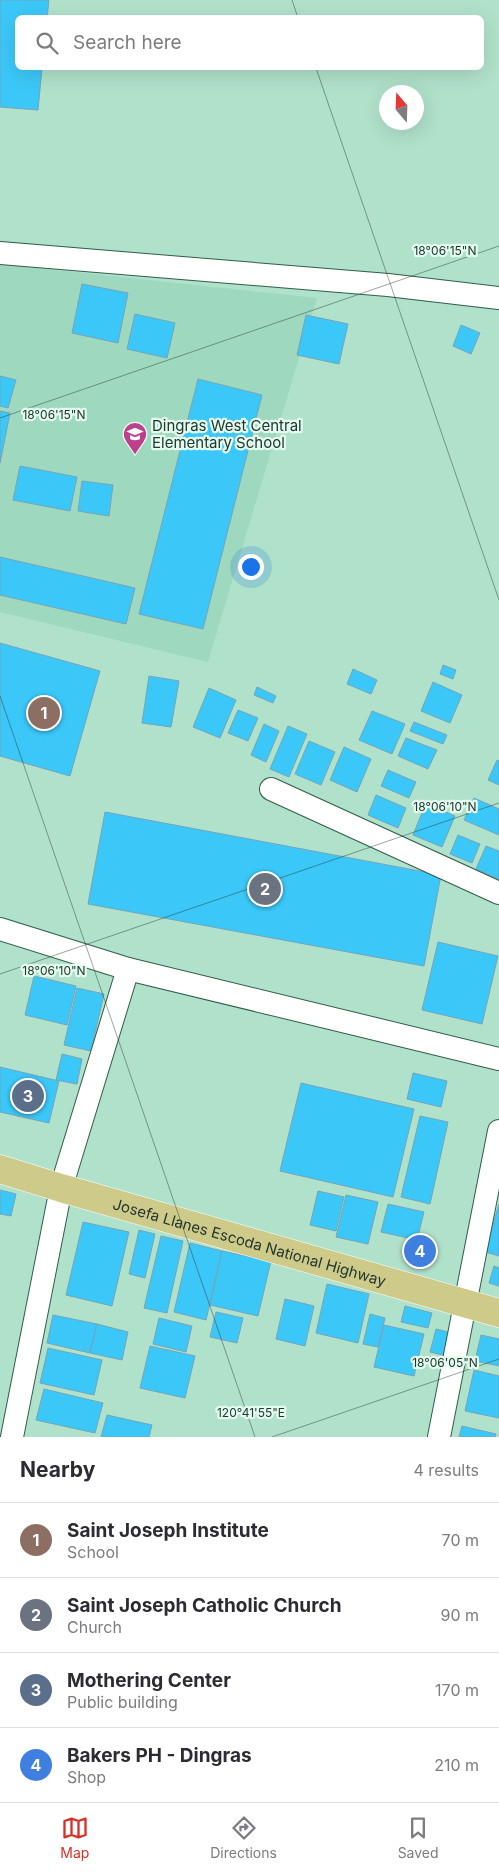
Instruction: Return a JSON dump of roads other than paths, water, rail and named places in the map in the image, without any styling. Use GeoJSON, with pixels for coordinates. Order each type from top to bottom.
{"type":"FeatureCollection","features":[{"type":"Feature","properties":{"kind":"main road","name":"Josefa Llanes Escoda National Highway"},"geometry":{"type":"LineString","coordinates":[[0,1169],[499,1313]]}},
{"type":"Feature","properties":{"kind":"street"},"geometry":{"type":"LineString","coordinates":[[0,253],[388,285],[499,298]]}},
{"type":"Feature","properties":{"kind":"street"},"geometry":{"type":"LineString","coordinates":[[271,789],[499,893]]}},
{"type":"Feature","properties":{"kind":"street"},"geometry":{"type":"LineString","coordinates":[[0,930],[128,969],[499,1059]]}},
{"type":"Feature","properties":{"kind":"street"},"geometry":{"type":"LineString","coordinates":[[12,1437],[61,1188],[128,969]]}},
{"type":"Feature","properties":{"kind":"street"},"geometry":{"type":"LineString","coordinates":[[440,1437],[499,1131]]}},
{"type":"Feature","properties":{"kind":"place","name":"Dingras West Central Elementary School"},"geometry":{"type":"Point","coordinates":[135,455]}},
{"type":"Feature","properties":{"kind":"place","name":"Saint Joseph Institute"},"geometry":{"type":"Point","coordinates":[44,713]}},
{"type":"Feature","properties":{"kind":"place","name":"Saint Joseph Catholic Church"},"geometry":{"type":"Point","coordinates":[265,889]}},
{"type":"Feature","properties":{"kind":"place","name":"Mothering Center"},"geometry":{"type":"Point","coordinates":[28,1096]}},
{"type":"Feature","properties":{"kind":"place","name":"Bakers PH - Dingras"},"geometry":{"type":"Point","coordinates":[420,1251]}}]}
